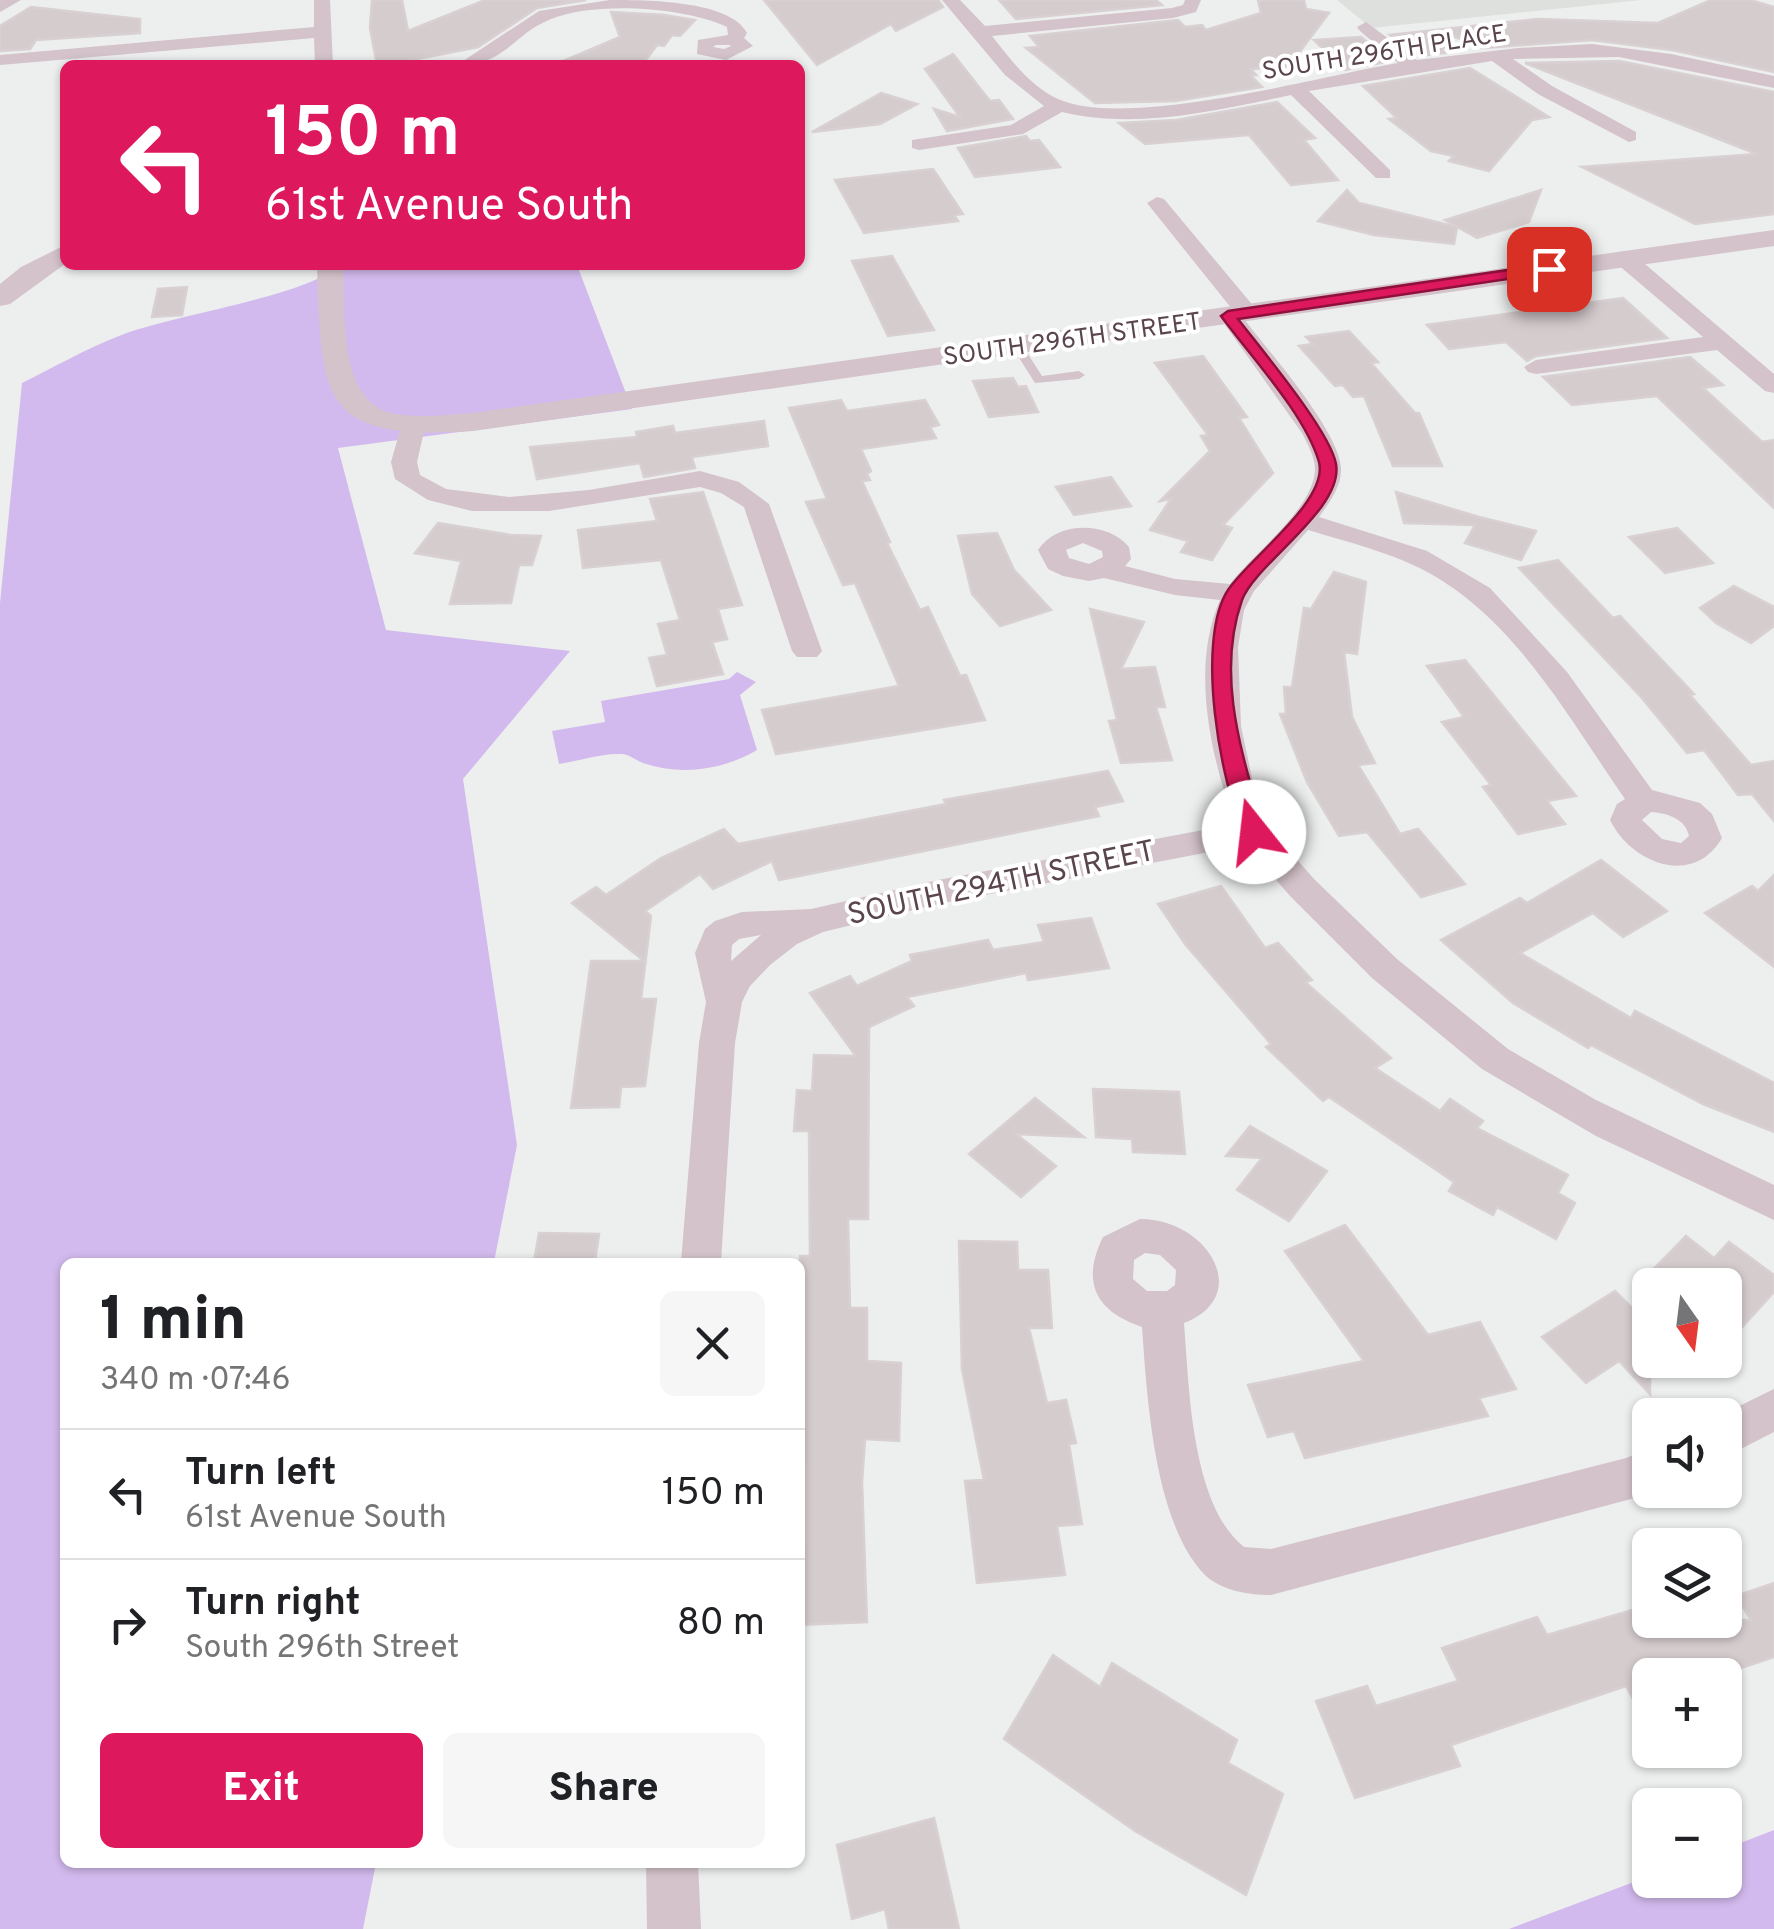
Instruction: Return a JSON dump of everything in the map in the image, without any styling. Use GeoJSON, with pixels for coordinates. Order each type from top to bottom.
{"type":"FeatureCollection","features":[{"type":"Feature","properties":{"kind":"street"},"geometry":{"type":"LineString","coordinates":[[0,7],[13,0]]}},
{"type":"Feature","properties":{"kind":"street"},"geometry":{"type":"LineString","coordinates":[[322,0],[324,60]]}},
{"type":"Feature","properties":{"kind":"street"},"geometry":{"type":"LineString","coordinates":[[950,0],[1024,87],[1060,106]]}},
{"type":"Feature","properties":{"kind":"street"},"geometry":{"type":"LineString","coordinates":[[980,32],[1173,13],[1190,8],[1193,0]]}},
{"type":"Feature","properties":{"kind":"street"},"geometry":{"type":"LineString","coordinates":[[477,60],[547,14],[595,1],[646,2],[713,13],[734,24],[738,33],[734,40]]}},
{"type":"Feature","properties":{"kind":"street"},"geometry":{"type":"LineString","coordinates":[[1366,27],[1413,66]]}},
{"type":"Feature","properties":{"kind":"street"},"geometry":{"type":"LineString","coordinates":[[0,60],[323,32]]}},
{"type":"Feature","properties":{"kind":"street","name":"SOUTH 296TH PLACE"},"geometry":{"type":"LineString","coordinates":[[1060,106],[1088,112],[1126,112],[1296,89],[1413,66],[1497,56],[1624,50],[1774,82]]}},
{"type":"Feature","properties":{"kind":"street"},"geometry":{"type":"LineString","coordinates":[[1497,56],[1545,90],[1629,136]]}},
{"type":"Feature","properties":{"kind":"street"},"geometry":{"type":"LineString","coordinates":[[1296,89],[1383,174]]}},
{"type":"Feature","properties":{"kind":"street"},"geometry":{"type":"LineString","coordinates":[[919,144],[1016,130],[1060,106]]}},
{"type":"Feature","properties":{"kind":"street"},"geometry":{"type":"LineString","coordinates":[[1157,203],[1238,314],[1306,421],[1328,465],[1325,483],[1302,520],[1235,593],[1221,676],[1226,734],[1254,832],[1318,904],[1394,979],[1462,1035],[1554,1096],[1774,1202]]}},
{"type":"Feature","properties":{"kind":"street","name":"SOUTH 296TH STREET"},"geometry":{"type":"LineString","coordinates":[[330,270],[338,376],[346,399],[370,419],[413,427],[473,422],[1774,238]]}},
{"type":"Feature","properties":{"kind":"street"},"geometry":{"type":"LineString","coordinates":[[0,298],[30,273],[60,256]]}},
{"type":"Feature","properties":{"kind":"street"},"geometry":{"type":"LineString","coordinates":[[1624,258],[1774,386]]}},
{"type":"Feature","properties":{"kind":"street"},"geometry":{"type":"LineString","coordinates":[[1536,367],[1721,342]]}},
{"type":"Feature","properties":{"kind":"street"},"geometry":{"type":"LineString","coordinates":[[413,427],[404,462],[408,480],[423,491],[474,506],[508,507],[700,479],[725,483],[741,491],[756,504],[807,652]]}},
{"type":"Feature","properties":{"kind":"street"},"geometry":{"type":"LineString","coordinates":[[1302,520],[1404,552],[1451,574],[1484,597],[1514,626],[1644,802]]}},
{"type":"Feature","properties":{"kind":"street"},"geometry":{"type":"LineString","coordinates":[[1106,570],[1175,587],[1235,593]]}},
{"type":"Feature","properties":{"kind":"street","name":"SOUTH 294TH STREET"},"geometry":{"type":"LineString","coordinates":[[724,1002],[737,977],[758,956],[785,935],[814,921],[938,892],[1254,832]]}},
{"type":"Feature","properties":{"kind":"street"},"geometry":{"type":"LineString","coordinates":[[701,1258],[717,1043],[724,1002],[710,957],[711,945],[720,933],[736,925],[814,921]]}},
{"type":"Feature","properties":{"kind":"street"},"geometry":{"type":"LineString","coordinates":[[1162,1313],[1185,1486],[1196,1521],[1220,1558],[1244,1572],[1271,1572],[1632,1478]]}},
{"type":"Feature","properties":{"kind":"street"},"geometry":{"type":"LineString","coordinates":[[1742,1427],[1774,1409]]}},
{"type":"Feature","properties":{"kind":"street"},"geometry":{"type":"LineString","coordinates":[[672,1868],[674,1929]]}},
{"type":"Feature","properties":{"kind":"lane"},"geometry":{"type":"LineString","coordinates":[[1017,345],[1039,380],[1078,375]]}},
{"type":"Feature","properties":{"kind":"shaded area"},"geometry":{"type":"Polygon","coordinates":[[[1337,0],[1641,0],[1371,28],[1337,0]]]}},
{"type":"Feature","properties":{"kind":"shaded area"},"geometry":{"type":"Polygon","coordinates":[[[331,270],[579,270],[632,409],[338,448],[386,630],[570,651],[463,779],[517,1145],[495,1258],[60,1258],[60,1868],[375,1868],[363,1929],[0,1929],[0,603],[22,383],[141,328],[269,296],[331,270]]]}},
{"type":"Feature","properties":{"kind":"shaded area"},"geometry":{"type":"Polygon","coordinates":[[[737,672],[756,682],[740,695],[757,750],[744,757],[687,770],[657,767],[621,754],[559,764],[552,731],[605,722],[601,701],[729,679],[737,672]]]}},
{"type":"Feature","properties":{"kind":"shaded area"},"geometry":{"type":"Polygon","coordinates":[[[1774,1830],[1774,1929],[1509,1929],[1632,1883],[1632,1898],[1742,1898],[1742,1842],[1774,1830]]]}},
{"type":"Feature","properties":{"kind":"building"},"geometry":{"type":"Polygon","coordinates":[[[372,0],[402,0],[408,31],[485,0],[586,0],[537,8],[478,47],[412,60],[376,60],[370,28],[372,0]]]}},
{"type":"Feature","properties":{"kind":"building"},"geometry":{"type":"Polygon","coordinates":[[[764,0],[938,0],[943,7],[896,31],[891,24],[817,65],[764,0]]]}},
{"type":"Feature","properties":{"kind":"building"},"geometry":{"type":"Polygon","coordinates":[[[999,0],[1156,0],[1162,5],[1016,19],[999,0]]]}},
{"type":"Feature","properties":{"kind":"building"},"geometry":{"type":"Polygon","coordinates":[[[1258,0],[1304,0],[1306,9],[1329,13],[1289,66],[1251,69],[1256,75],[1250,75],[1262,87],[1175,101],[1095,103],[1026,48],[1039,47],[1030,36],[1178,20],[1185,27],[1202,25],[1206,30],[1261,13],[1258,0]]]}},
{"type":"Feature","properties":{"kind":"building"},"geometry":{"type":"Polygon","coordinates":[[[1711,0],[1750,0],[1774,7],[1774,72],[1672,50],[1592,40],[1483,48],[1450,35],[1442,51],[1445,53],[1418,56],[1390,35],[1537,19],[1658,23],[1711,0]]]}},
{"type":"Feature","properties":{"kind":"building"},"geometry":{"type":"Polygon","coordinates":[[[31,7],[140,19],[140,33],[36,40],[30,49],[0,51],[0,26],[31,7]]]}},
{"type":"Feature","properties":{"kind":"building"},"geometry":{"type":"Polygon","coordinates":[[[611,12],[695,20],[680,36],[672,35],[664,46],[657,45],[646,60],[566,60],[620,37],[611,12]]]}},
{"type":"Feature","properties":{"kind":"building"},"geometry":{"type":"Polygon","coordinates":[[[1361,37],[1390,61],[1345,70],[1314,40],[1361,37]]]}},
{"type":"Feature","properties":{"kind":"building"},"geometry":{"type":"Polygon","coordinates":[[[953,54],[990,101],[999,100],[1013,119],[947,131],[934,109],[960,117],[925,69],[953,54]]]}},
{"type":"Feature","properties":{"kind":"building"},"geometry":{"type":"Polygon","coordinates":[[[1619,61],[1774,92],[1774,214],[1695,224],[1582,167],[1757,154],[1525,63],[1619,61]]]}},
{"type":"Feature","properties":{"kind":"building"},"geometry":{"type":"Polygon","coordinates":[[[1470,68],[1549,117],[1532,120],[1489,171],[1449,161],[1454,156],[1431,151],[1389,119],[1397,118],[1363,86],[1470,68]]]}},
{"type":"Feature","properties":{"kind":"building"},"geometry":{"type":"Polygon","coordinates":[[[881,93],[917,104],[880,124],[812,132],[881,93]]]}},
{"type":"Feature","properties":{"kind":"building"},"geometry":{"type":"Polygon","coordinates":[[[1277,102],[1315,138],[1304,140],[1338,180],[1291,185],[1249,135],[1145,144],[1119,123],[1177,120],[1277,102]]]}},
{"type":"Feature","properties":{"kind":"building"},"geometry":{"type":"Polygon","coordinates":[[[1026,136],[1030,141],[1039,140],[1060,167],[975,177],[958,148],[1026,136]]]}},
{"type":"Feature","properties":{"kind":"building"},"geometry":{"type":"Polygon","coordinates":[[[933,169],[963,214],[954,215],[958,221],[864,233],[835,180],[933,169]]]}},
{"type":"Feature","properties":{"kind":"building"},"geometry":{"type":"Polygon","coordinates":[[[1347,190],[1359,203],[1457,227],[1454,244],[1374,235],[1318,221],[1347,190]]]}},
{"type":"Feature","properties":{"kind":"building"},"geometry":{"type":"Polygon","coordinates":[[[1541,190],[1529,222],[1477,238],[1445,220],[1541,190]]]}},
{"type":"Feature","properties":{"kind":"building"},"geometry":{"type":"Polygon","coordinates":[[[892,256],[934,330],[888,336],[852,261],[892,256]]]}},
{"type":"Feature","properties":{"kind":"building"},"geometry":{"type":"Polygon","coordinates":[[[187,287],[182,315],[152,317],[158,289],[187,287]]]}},
{"type":"Feature","properties":{"kind":"building"},"geometry":{"type":"Polygon","coordinates":[[[1623,298],[1667,338],[1536,356],[1527,361],[1506,342],[1449,349],[1427,325],[1623,298]]]}},
{"type":"Feature","properties":{"kind":"building"},"geometry":{"type":"Polygon","coordinates":[[[1349,331],[1378,362],[1371,363],[1419,413],[1442,466],[1393,466],[1364,396],[1353,397],[1343,385],[1335,386],[1299,346],[1313,344],[1306,337],[1349,331]]]}},
{"type":"Feature","properties":{"kind":"building"},"geometry":{"type":"Polygon","coordinates":[[[1203,356],[1247,417],[1239,418],[1273,473],[1223,525],[1232,528],[1212,560],[1181,552],[1188,541],[1150,530],[1171,499],[1160,501],[1210,451],[1201,436],[1208,435],[1155,363],[1203,356]]]}},
{"type":"Feature","properties":{"kind":"building"},"geometry":{"type":"Polygon","coordinates":[[[1690,357],[1723,385],[1703,388],[1762,442],[1774,440],[1774,508],[1657,396],[1572,405],[1543,377],[1690,357]]]}},
{"type":"Feature","properties":{"kind":"building"},"geometry":{"type":"Polygon","coordinates":[[[1013,378],[1018,387],[1026,386],[1038,412],[989,417],[973,381],[1013,378]]]}},
{"type":"Feature","properties":{"kind":"building"},"geometry":{"type":"Polygon","coordinates":[[[841,400],[847,411],[925,400],[939,425],[930,427],[936,438],[861,449],[871,471],[867,474],[870,480],[862,481],[920,610],[928,607],[960,676],[966,675],[985,720],[776,754],[762,710],[899,686],[855,583],[843,585],[806,502],[827,499],[789,408],[841,400]]]}},
{"type":"Feature","properties":{"kind":"building"},"geometry":{"type":"Polygon","coordinates":[[[764,421],[768,446],[692,457],[695,468],[644,477],[640,463],[537,479],[530,447],[637,437],[636,432],[673,426],[675,433],[764,421]]]}},
{"type":"Feature","properties":{"kind":"building"},"geometry":{"type":"Polygon","coordinates":[[[1111,477],[1131,506],[1074,515],[1056,487],[1111,477]]]}},
{"type":"Feature","properties":{"kind":"building"},"geometry":{"type":"Polygon","coordinates":[[[703,492],[742,605],[718,609],[727,639],[712,642],[723,674],[657,686],[649,658],[667,655],[658,624],[680,620],[661,560],[583,568],[578,530],[657,521],[650,499],[703,492]]]}},
{"type":"Feature","properties":{"kind":"building"},"geometry":{"type":"Polygon","coordinates":[[[1396,492],[1536,531],[1521,560],[1465,543],[1475,525],[1404,523],[1396,492]]]}},
{"type":"Feature","properties":{"kind":"building"},"geometry":{"type":"Polygon","coordinates":[[[438,523],[541,536],[532,565],[519,565],[511,603],[450,604],[461,561],[415,553],[438,523]]]}},
{"type":"Feature","properties":{"kind":"building"},"geometry":{"type":"Polygon","coordinates":[[[1677,528],[1713,563],[1665,573],[1629,537],[1677,528]]]}},
{"type":"Feature","properties":{"kind":"building"},"geometry":{"type":"Polygon","coordinates":[[[997,533],[1014,570],[1051,610],[1000,626],[972,594],[958,536],[997,533]]]}},
{"type":"Feature","properties":{"kind":"building"},"geometry":{"type":"Polygon","coordinates":[[[1558,560],[1613,618],[1620,616],[1694,694],[1690,695],[1751,765],[1774,761],[1774,821],[1752,794],[1738,795],[1704,750],[1687,753],[1641,697],[1519,568],[1558,560]]]}},
{"type":"Feature","properties":{"kind":"building"},"geometry":{"type":"Polygon","coordinates":[[[1334,572],[1366,582],[1357,654],[1344,652],[1352,717],[1375,763],[1358,765],[1400,834],[1418,829],[1465,884],[1421,897],[1367,832],[1339,836],[1307,782],[1280,714],[1286,714],[1284,687],[1292,687],[1304,608],[1311,609],[1334,572]]]}},
{"type":"Feature","properties":{"kind":"building"},"geometry":{"type":"Polygon","coordinates":[[[1734,586],[1774,607],[1774,626],[1751,643],[1716,623],[1700,608],[1734,586]]]}},
{"type":"Feature","properties":{"kind":"building"},"geometry":{"type":"Polygon","coordinates":[[[1090,609],[1144,622],[1121,669],[1155,667],[1165,707],[1156,707],[1172,760],[1121,763],[1109,721],[1117,720],[1090,609]]]}},
{"type":"Feature","properties":{"kind":"building"},"geometry":{"type":"Polygon","coordinates":[[[1465,660],[1576,796],[1547,801],[1565,824],[1518,834],[1483,787],[1491,785],[1442,722],[1464,717],[1427,666],[1465,660]]]}},
{"type":"Feature","properties":{"kind":"building"},"geometry":{"type":"Polygon","coordinates":[[[1108,771],[1123,801],[1095,807],[1099,816],[779,880],[772,861],[713,889],[700,874],[645,911],[651,916],[641,999],[656,999],[645,1086],[621,1087],[619,1107],[571,1108],[591,961],[644,961],[572,903],[596,887],[606,895],[661,858],[724,829],[738,844],[946,804],[944,800],[1108,771]]]}},
{"type":"Feature","properties":{"kind":"building"},"geometry":{"type":"Polygon","coordinates":[[[1601,860],[1667,911],[1623,937],[1593,913],[1520,953],[1631,1018],[1635,1011],[1774,1083],[1774,1132],[1703,1104],[1591,1045],[1588,1048],[1513,1003],[1441,940],[1520,898],[1527,903],[1601,860]]]}},
{"type":"Feature","properties":{"kind":"building"},"geometry":{"type":"Polygon","coordinates":[[[1774,875],[1774,967],[1705,913],[1752,886],[1758,891],[1774,875]]]}},
{"type":"Feature","properties":{"kind":"building"},"geometry":{"type":"Polygon","coordinates":[[[1221,886],[1265,948],[1278,943],[1312,980],[1305,982],[1391,1058],[1375,1068],[1440,1111],[1450,1099],[1483,1121],[1477,1128],[1568,1175],[1558,1193],[1575,1203],[1556,1239],[1497,1207],[1493,1215],[1449,1191],[1454,1182],[1329,1097],[1323,1101],[1266,1047],[1271,1044],[1185,944],[1158,904],[1221,886]]]}},
{"type":"Feature","properties":{"kind":"building"},"geometry":{"type":"Polygon","coordinates":[[[1091,918],[1109,968],[1028,980],[1026,973],[907,997],[914,1006],[869,1027],[868,1219],[848,1219],[850,1308],[867,1308],[867,1361],[901,1363],[899,1441],[865,1439],[862,1482],[867,1622],[805,1625],[805,1258],[800,1256],[810,1256],[809,1131],[794,1131],[797,1090],[812,1091],[814,1055],[856,1056],[810,993],[850,976],[857,986],[912,961],[910,955],[988,940],[993,950],[1044,942],[1038,925],[1091,918]]]}},
{"type":"Feature","properties":{"kind":"building"},"geometry":{"type":"Polygon","coordinates":[[[1093,1089],[1179,1092],[1185,1154],[1133,1152],[1132,1139],[1096,1137],[1093,1089]]]}},
{"type":"Feature","properties":{"kind":"building"},"geometry":{"type":"Polygon","coordinates":[[[1035,1098],[1084,1137],[1016,1134],[1056,1166],[1021,1197],[969,1154],[1035,1098]]]}},
{"type":"Feature","properties":{"kind":"building"},"geometry":{"type":"Polygon","coordinates":[[[1250,1126],[1327,1171],[1289,1221],[1237,1190],[1262,1158],[1226,1156],[1250,1126]]]}},
{"type":"Feature","properties":{"kind":"building"},"geometry":{"type":"Polygon","coordinates":[[[1345,1225],[1428,1335],[1480,1322],[1516,1389],[1479,1398],[1488,1416],[1305,1458],[1294,1431],[1268,1437],[1248,1385],[1364,1361],[1285,1251],[1345,1225]]]}},
{"type":"Feature","properties":{"kind":"building"},"geometry":{"type":"Polygon","coordinates":[[[539,1233],[599,1234],[596,1258],[535,1258],[539,1233]]]}},
{"type":"Feature","properties":{"kind":"building"},"geometry":{"type":"Polygon","coordinates":[[[1686,1236],[1714,1258],[1729,1242],[1774,1275],[1774,1292],[1742,1327],[1742,1268],[1655,1268],[1686,1236]]]}},
{"type":"Feature","properties":{"kind":"building"},"geometry":{"type":"Polygon","coordinates":[[[959,1241],[1017,1242],[1018,1270],[1048,1270],[1052,1328],[1029,1328],[1047,1403],[1066,1400],[1076,1443],[1069,1444],[1082,1524],[1057,1526],[1065,1575],[977,1583],[965,1481],[984,1480],[962,1369],[959,1241]]]}},
{"type":"Feature","properties":{"kind":"building"},"geometry":{"type":"Polygon","coordinates":[[[1615,1291],[1632,1308],[1632,1375],[1619,1361],[1586,1383],[1542,1337],[1615,1291]]]}},
{"type":"Feature","properties":{"kind":"building"},"geometry":{"type":"Polygon","coordinates":[[[1635,1378],[1650,1378],[1650,1394],[1635,1378]]]}},
{"type":"Feature","properties":{"kind":"building"},"geometry":{"type":"Polygon","coordinates":[[[1774,1583],[1774,1657],[1742,1668],[1742,1658],[1632,1658],[1632,1697],[1626,1686],[1451,1745],[1460,1766],[1355,1798],[1316,1701],[1367,1686],[1376,1706],[1458,1681],[1442,1648],[1537,1617],[1547,1635],[1632,1610],[1632,1638],[1742,1638],[1742,1620],[1751,1620],[1742,1606],[1742,1594],[1774,1583]]]}},
{"type":"Feature","properties":{"kind":"building"},"geometry":{"type":"Polygon","coordinates":[[[1053,1655],[1100,1687],[1112,1663],[1237,1740],[1228,1763],[1283,1794],[1246,1895],[1135,1831],[1004,1739],[1053,1655]]]}},
{"type":"Feature","properties":{"kind":"building"},"geometry":{"type":"Polygon","coordinates":[[[934,1818],[959,1929],[889,1929],[885,1909],[852,1919],[837,1845],[934,1818]]]}},
{"type":"Feature","properties":{"kind":"route"},"geometry":{"type":"LineString","coordinates":[[1254,832],[1226,734],[1221,676],[1227,622],[1235,593],[1302,520],[1325,483],[1328,465],[1306,421],[1228,316],[1549,269]]}}]}
